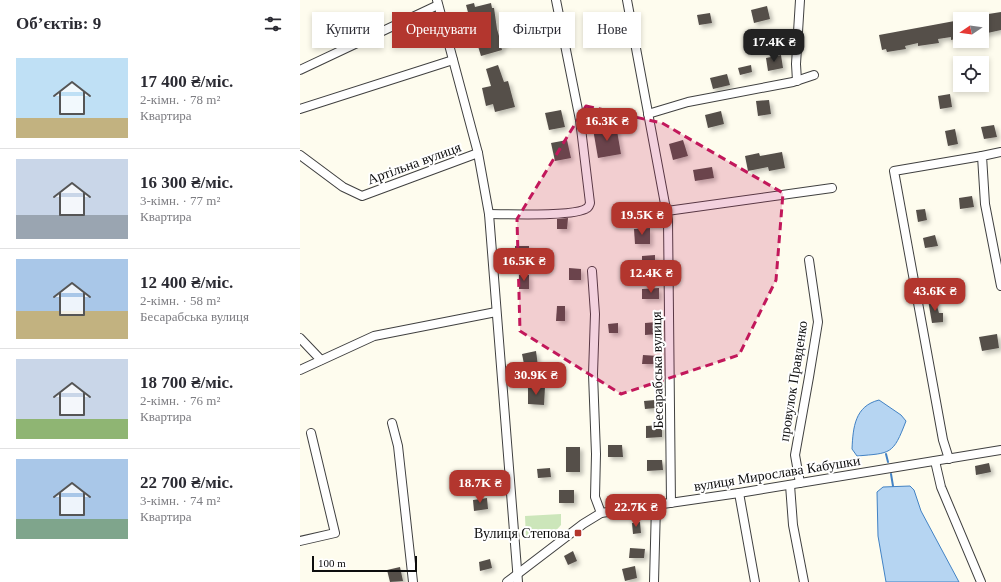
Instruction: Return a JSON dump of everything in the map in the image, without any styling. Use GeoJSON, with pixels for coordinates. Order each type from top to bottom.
{"type":"FeatureCollection","features":[{"type":"Feature","properties":{"kind":"street"},"geometry":{"type":"LineString","coordinates":[[489,214],[557,213],[582,210],[587,208],[590,203],[580,120],[556,0]]}},
{"type":"Feature","properties":{"kind":"street","name":"Бесарабська вулиця"},"geometry":{"type":"LineString","coordinates":[[628,0],[667,211],[671,503]]}},
{"type":"Feature","properties":{"kind":"street"},"geometry":{"type":"LineString","coordinates":[[797,81],[796,64],[800,0]]}},
{"type":"Feature","properties":{"kind":"street"},"geometry":{"type":"LineString","coordinates":[[300,70],[438,3],[478,153],[489,214],[518,582]]}},
{"type":"Feature","properties":{"kind":"street"},"geometry":{"type":"LineString","coordinates":[[300,109],[453,60]]}},
{"type":"Feature","properties":{"kind":"street"},"geometry":{"type":"LineString","coordinates":[[648,114],[688,102],[797,81],[814,75]]}},
{"type":"Feature","properties":{"kind":"street"},"geometry":{"type":"LineString","coordinates":[[949,459],[943,440],[894,171],[1001,152]]}},
{"type":"Feature","properties":{"kind":"street","name":"Артільна вулиця"},"geometry":{"type":"LineString","coordinates":[[300,155],[343,187],[362,196],[478,153]]}},
{"type":"Feature","properties":{"kind":"street"},"geometry":{"type":"LineString","coordinates":[[982,156],[985,204],[1001,286]]}},
{"type":"Feature","properties":{"kind":"street"},"geometry":{"type":"LineString","coordinates":[[667,211],[832,188]]}},
{"type":"Feature","properties":{"kind":"street","name":"провулок Правденко"},"geometry":{"type":"LineString","coordinates":[[800,483],[795,455],[810,377],[818,322],[809,260]]}},
{"type":"Feature","properties":{"kind":"street"},"geometry":{"type":"LineString","coordinates":[[592,271],[595,314],[593,374],[596,454],[595,497],[600,513]]}},
{"type":"Feature","properties":{"kind":"street"},"geometry":{"type":"LineString","coordinates":[[300,370],[374,336],[496,312]]}},
{"type":"Feature","properties":{"kind":"street"},"geometry":{"type":"LineString","coordinates":[[300,338],[321,360]]}},
{"type":"Feature","properties":{"kind":"street"},"geometry":{"type":"LineString","coordinates":[[392,423],[398,446],[413,582]]}},
{"type":"Feature","properties":{"kind":"street"},"geometry":{"type":"LineString","coordinates":[[300,541],[335,533],[311,433]]}},
{"type":"Feature","properties":{"kind":"street","name":"вулиця Мирослава Кабушки"},"geometry":{"type":"LineString","coordinates":[[507,582],[583,524],[600,513],[790,485],[1001,450]]}},
{"type":"Feature","properties":{"kind":"street"},"geometry":{"type":"LineString","coordinates":[[935,461],[941,487],[981,582]]}},
{"type":"Feature","properties":{"kind":"street"},"geometry":{"type":"LineString","coordinates":[[790,485],[793,525],[804,582]]}},
{"type":"Feature","properties":{"kind":"street"},"geometry":{"type":"LineString","coordinates":[[738,493],[755,582]]}},
{"type":"Feature","properties":{"kind":"street"},"geometry":{"type":"LineString","coordinates":[[654,582],[656,505]]}},
{"type":"Feature","properties":{"kind":"highlighted area"},"geometry":{"type":"Polygon","coordinates":[[[586,106],[662,123],[783,193],[776,280],[739,355],[621,394],[520,331],[517,219],[586,106]]]}},
{"type":"Feature","properties":{"kind":"green space"},"geometry":{"type":"Polygon","coordinates":[[[561,514],[561,525],[550,537],[526,539],[525,516],[561,514]]]}},
{"type":"Feature","properties":{"kind":"water"},"geometry":{"type":"Polygon","coordinates":[[[879,400],[901,415],[906,421],[902,432],[894,446],[884,453],[857,456],[852,449],[853,433],[857,418],[865,407],[879,400]]]}},
{"type":"Feature","properties":{"kind":"water"},"geometry":{"type":"Polygon","coordinates":[[[910,486],[914,490],[921,511],[959,582],[886,582],[878,536],[877,492],[883,487],[910,486]]]}},
{"type":"Feature","properties":{"kind":"building"},"geometry":{"type":"Polygon","coordinates":[[[474,3],[475,7],[491,3],[492,8],[494,8],[499,36],[499,48],[502,48],[502,50],[481,56],[479,48],[491,48],[491,12],[468,12],[466,5],[474,3]]]}},
{"type":"Feature","properties":{"kind":"building"},"geometry":{"type":"Polygon","coordinates":[[[767,6],[770,19],[754,23],[751,10],[767,6]]]}},
{"type":"Feature","properties":{"kind":"building"},"geometry":{"type":"Polygon","coordinates":[[[1001,12],[1001,30],[989,33],[989,14],[1001,12]]]}},
{"type":"Feature","properties":{"kind":"building"},"geometry":{"type":"Polygon","coordinates":[[[710,13],[712,23],[699,25],[697,15],[710,13]]]}},
{"type":"Feature","properties":{"kind":"building"},"geometry":{"type":"Polygon","coordinates":[[[953,21],[953,40],[951,40],[951,37],[938,39],[939,43],[918,46],[918,43],[905,46],[906,49],[887,52],[886,49],[882,50],[879,35],[953,21]]]}},
{"type":"Feature","properties":{"kind":"building"},"geometry":{"type":"Polygon","coordinates":[[[781,55],[783,68],[768,71],[766,58],[781,55]]]}},
{"type":"Feature","properties":{"kind":"building"},"geometry":{"type":"Polygon","coordinates":[[[498,65],[504,82],[508,81],[515,107],[495,112],[493,104],[486,106],[482,88],[491,86],[486,69],[498,65]]]}},
{"type":"Feature","properties":{"kind":"building"},"geometry":{"type":"Polygon","coordinates":[[[751,65],[752,72],[740,75],[738,68],[751,65]]]}},
{"type":"Feature","properties":{"kind":"building"},"geometry":{"type":"Polygon","coordinates":[[[727,74],[730,85],[713,89],[710,78],[727,74]]]}},
{"type":"Feature","properties":{"kind":"building"},"geometry":{"type":"Polygon","coordinates":[[[950,94],[952,107],[940,109],[938,96],[950,94]]]}},
{"type":"Feature","properties":{"kind":"building"},"geometry":{"type":"Polygon","coordinates":[[[769,100],[771,114],[758,116],[756,101],[769,100]]]}},
{"type":"Feature","properties":{"kind":"building"},"geometry":{"type":"Polygon","coordinates":[[[561,110],[565,127],[549,130],[545,113],[561,110]]]}},
{"type":"Feature","properties":{"kind":"building"},"geometry":{"type":"Polygon","coordinates":[[[721,111],[724,124],[708,128],[705,115],[721,111]]]}},
{"type":"Feature","properties":{"kind":"building"},"geometry":{"type":"Polygon","coordinates":[[[616,125],[621,154],[598,158],[593,129],[616,125]]]}},
{"type":"Feature","properties":{"kind":"building"},"geometry":{"type":"Polygon","coordinates":[[[994,125],[997,137],[984,139],[981,127],[994,125]]]}},
{"type":"Feature","properties":{"kind":"building"},"geometry":{"type":"Polygon","coordinates":[[[955,129],[958,144],[948,146],[945,131],[955,129]]]}},
{"type":"Feature","properties":{"kind":"building"},"geometry":{"type":"Polygon","coordinates":[[[567,140],[571,158],[555,161],[551,143],[567,140]]]}},
{"type":"Feature","properties":{"kind":"building"},"geometry":{"type":"Polygon","coordinates":[[[683,140],[688,156],[673,160],[669,144],[683,140]]]}},
{"type":"Feature","properties":{"kind":"building"},"geometry":{"type":"Polygon","coordinates":[[[782,152],[785,168],[769,171],[768,167],[748,171],[745,156],[759,153],[760,156],[782,152]]]}},
{"type":"Feature","properties":{"kind":"building"},"geometry":{"type":"Polygon","coordinates":[[[712,167],[714,178],[695,181],[693,170],[712,167]]]}},
{"type":"Feature","properties":{"kind":"building"},"geometry":{"type":"Polygon","coordinates":[[[972,196],[974,207],[960,209],[959,198],[972,196]]]}},
{"type":"Feature","properties":{"kind":"building"},"geometry":{"type":"Polygon","coordinates":[[[925,209],[927,220],[918,222],[916,210],[925,209]]]}},
{"type":"Feature","properties":{"kind":"building"},"geometry":{"type":"Polygon","coordinates":[[[568,218],[567,229],[557,229],[557,219],[568,218]]]}},
{"type":"Feature","properties":{"kind":"building"},"geometry":{"type":"Polygon","coordinates":[[[650,228],[650,244],[635,244],[634,229],[650,228]]]}},
{"type":"Feature","properties":{"kind":"building"},"geometry":{"type":"Polygon","coordinates":[[[935,235],[938,246],[925,248],[923,238],[935,235]]]}},
{"type":"Feature","properties":{"kind":"building"},"geometry":{"type":"Polygon","coordinates":[[[515,246],[529,246],[529,260],[515,260],[515,246]]]}},
{"type":"Feature","properties":{"kind":"building"},"geometry":{"type":"Polygon","coordinates":[[[655,255],[655,269],[642,269],[642,256],[655,255]]]}},
{"type":"Feature","properties":{"kind":"building"},"geometry":{"type":"Polygon","coordinates":[[[569,268],[581,269],[581,280],[569,280],[569,268]]]}},
{"type":"Feature","properties":{"kind":"building"},"geometry":{"type":"Polygon","coordinates":[[[519,275],[529,275],[529,289],[519,289],[519,275]]]}},
{"type":"Feature","properties":{"kind":"building"},"geometry":{"type":"Polygon","coordinates":[[[659,288],[659,299],[642,299],[642,289],[659,288]]]}},
{"type":"Feature","properties":{"kind":"building"},"geometry":{"type":"Polygon","coordinates":[[[935,299],[939,313],[943,313],[943,322],[932,323],[928,300],[935,299]]]}},
{"type":"Feature","properties":{"kind":"building"},"geometry":{"type":"Polygon","coordinates":[[[557,306],[565,306],[565,321],[556,321],[557,306]]]}},
{"type":"Feature","properties":{"kind":"building"},"geometry":{"type":"Polygon","coordinates":[[[657,322],[658,334],[645,335],[645,323],[657,322]]]}},
{"type":"Feature","properties":{"kind":"building"},"geometry":{"type":"Polygon","coordinates":[[[618,323],[618,333],[609,333],[608,324],[618,323]]]}},
{"type":"Feature","properties":{"kind":"building"},"geometry":{"type":"Polygon","coordinates":[[[997,334],[999,348],[982,351],[979,337],[997,334]]]}},
{"type":"Feature","properties":{"kind":"building"},"geometry":{"type":"Polygon","coordinates":[[[536,351],[538,366],[525,369],[522,354],[536,351]]]}},
{"type":"Feature","properties":{"kind":"building"},"geometry":{"type":"Polygon","coordinates":[[[643,355],[658,356],[658,364],[642,364],[643,355]]]}},
{"type":"Feature","properties":{"kind":"building"},"geometry":{"type":"Polygon","coordinates":[[[528,387],[545,387],[544,405],[528,404],[528,387]]]}},
{"type":"Feature","properties":{"kind":"building"},"geometry":{"type":"Polygon","coordinates":[[[655,400],[656,408],[645,409],[644,401],[655,400]]]}},
{"type":"Feature","properties":{"kind":"building"},"geometry":{"type":"Polygon","coordinates":[[[662,425],[662,437],[646,438],[646,426],[662,425]]]}},
{"type":"Feature","properties":{"kind":"building"},"geometry":{"type":"Polygon","coordinates":[[[608,445],[622,445],[623,457],[608,457],[608,445]]]}},
{"type":"Feature","properties":{"kind":"building"},"geometry":{"type":"Polygon","coordinates":[[[566,447],[580,447],[580,472],[566,472],[566,447]]]}},
{"type":"Feature","properties":{"kind":"building"},"geometry":{"type":"Polygon","coordinates":[[[647,460],[662,460],[663,470],[647,471],[647,460]]]}},
{"type":"Feature","properties":{"kind":"building"},"geometry":{"type":"Polygon","coordinates":[[[989,463],[991,472],[976,475],[975,466],[989,463]]]}},
{"type":"Feature","properties":{"kind":"building"},"geometry":{"type":"Polygon","coordinates":[[[550,468],[551,477],[538,478],[537,469],[550,468]]]}},
{"type":"Feature","properties":{"kind":"building"},"geometry":{"type":"Polygon","coordinates":[[[559,490],[574,490],[574,503],[559,503],[559,490]]]}},
{"type":"Feature","properties":{"kind":"building"},"geometry":{"type":"Polygon","coordinates":[[[487,498],[488,509],[474,511],[473,500],[487,498]]]}},
{"type":"Feature","properties":{"kind":"building"},"geometry":{"type":"Polygon","coordinates":[[[640,522],[641,533],[633,534],[632,523],[640,522]]]}},
{"type":"Feature","properties":{"kind":"building"},"geometry":{"type":"Polygon","coordinates":[[[630,548],[645,549],[644,558],[629,558],[630,548]]]}},
{"type":"Feature","properties":{"kind":"building"},"geometry":{"type":"Polygon","coordinates":[[[573,551],[577,561],[568,565],[564,556],[573,551]]]}},
{"type":"Feature","properties":{"kind":"building"},"geometry":{"type":"Polygon","coordinates":[[[490,559],[492,568],[480,571],[479,562],[490,559]]]}},
{"type":"Feature","properties":{"kind":"building"},"geometry":{"type":"Polygon","coordinates":[[[635,566],[637,578],[625,581],[622,569],[635,566]]]}},
{"type":"Feature","properties":{"kind":"building"},"geometry":{"type":"Polygon","coordinates":[[[400,567],[403,581],[390,582],[387,570],[400,567]]]}},
{"type":"Feature","properties":{"kind":"waterway"},"geometry":{"type":"LineString","coordinates":[[886,454],[888,462]]}},
{"type":"Feature","properties":{"kind":"waterway"},"geometry":{"type":"LineString","coordinates":[[891,474],[893,486]]}},
{"type":"Feature","properties":{"kind":"place","name":"Вулиця Степова"},"geometry":{"type":"Point","coordinates":[578,533]}}]}
